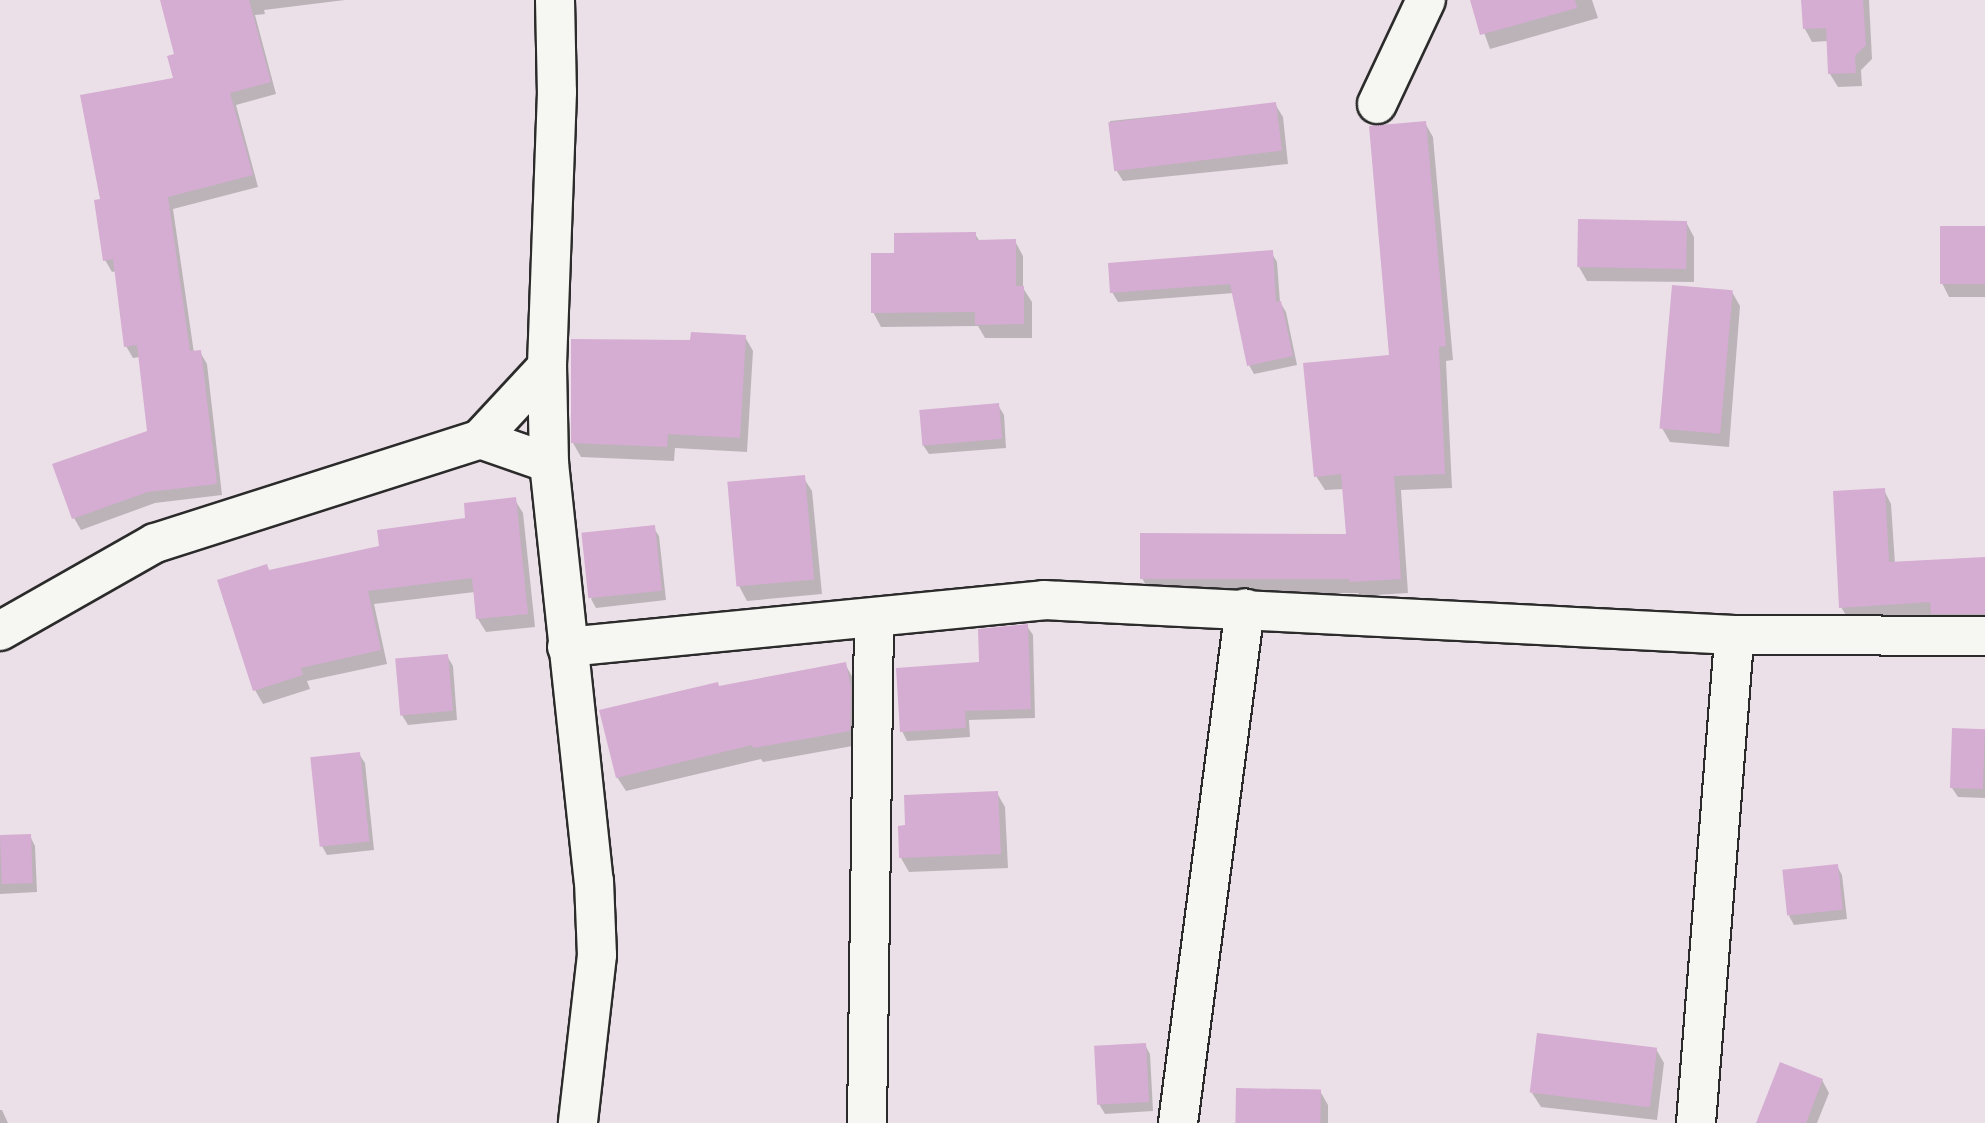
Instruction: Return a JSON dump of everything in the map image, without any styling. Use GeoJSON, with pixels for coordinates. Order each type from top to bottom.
{"type":"FeatureCollection","features":[{"type":"Feature","properties":{"kind":"street"},"geometry":{"type":"LineString","coordinates":[[555,0],[557,92],[547,367],[549,463],[594,881],[597,955],[578,1123]]}},
{"type":"Feature","properties":{"kind":"street"},"geometry":{"type":"LineString","coordinates":[[1377,104],[1426,0]]}},
{"type":"Feature","properties":{"kind":"street"},"geometry":{"type":"LineString","coordinates":[[0,631],[155,543],[480,439],[547,367]]}},
{"type":"Feature","properties":{"kind":"street"},"geometry":{"type":"LineString","coordinates":[[480,439],[549,463]]}},
{"type":"Feature","properties":{"kind":"street"},"geometry":{"type":"LineString","coordinates":[[567,647],[874,620],[1044,600],[1734,635],[1985,636]]}},
{"type":"Feature","properties":{"kind":"street"},"geometry":{"type":"LineString","coordinates":[[1178,1123],[1245,608]]}},
{"type":"Feature","properties":{"kind":"street"},"geometry":{"type":"LineString","coordinates":[[867,1123],[874,620]]}},
{"type":"Feature","properties":{"kind":"street"},"geometry":{"type":"LineString","coordinates":[[1696,1123],[1734,635]]}},
{"type":"Feature","properties":{"kind":"building"},"geometry":{"type":"Polygon","coordinates":[[[160,0],[249,0],[271,82],[230,93],[253,175],[168,197],[190,351],[201,350],[217,484],[148,492],[72,519],[52,464],[147,431],[137,345],[124,347],[113,259],[103,261],[94,200],[100,199],[80,95],[173,78],[167,56],[174,54],[160,0]]]}},
{"type":"Feature","properties":{"kind":"building"},"geometry":{"type":"Polygon","coordinates":[[[1470,0],[1575,0],[1577,8],[1480,35],[1470,0]]]}},
{"type":"Feature","properties":{"kind":"building"},"geometry":{"type":"Polygon","coordinates":[[[1801,0],[1863,0],[1866,45],[1855,56],[1856,73],[1828,74],[1826,28],[1803,29],[1801,0]]]}},
{"type":"Feature","properties":{"kind":"building"},"geometry":{"type":"Polygon","coordinates":[[[1276,102],[1282,151],[1114,171],[1108,123],[1276,102]]]}},
{"type":"Feature","properties":{"kind":"building"},"geometry":{"type":"Polygon","coordinates":[[[1426,121],[1446,346],[1439,347],[1445,474],[1394,476],[1401,579],[1350,582],[1349,579],[1140,579],[1140,533],[1346,534],[1341,474],[1314,477],[1303,363],[1389,355],[1369,126],[1426,121]]]}},
{"type":"Feature","properties":{"kind":"building"},"geometry":{"type":"Polygon","coordinates":[[[1578,219],[1687,221],[1686,269],[1577,267],[1578,219]]]}},
{"type":"Feature","properties":{"kind":"building"},"geometry":{"type":"Polygon","coordinates":[[[1940,226],[1985,226],[1985,284],[1940,284],[1940,226]]]}},
{"type":"Feature","properties":{"kind":"building"},"geometry":{"type":"Polygon","coordinates":[[[976,232],[976,240],[1016,239],[1016,286],[1024,286],[1024,324],[975,325],[975,312],[871,313],[871,253],[894,253],[894,233],[976,232]]]}},
{"type":"Feature","properties":{"kind":"building"},"geometry":{"type":"Polygon","coordinates":[[[1273,250],[1276,302],[1281,301],[1293,356],[1247,366],[1230,284],[1110,293],[1108,263],[1273,250]]]}},
{"type":"Feature","properties":{"kind":"building"},"geometry":{"type":"Polygon","coordinates":[[[1672,285],[1733,290],[1720,434],[1659,428],[1672,285]]]}},
{"type":"Feature","properties":{"kind":"building"},"geometry":{"type":"Polygon","coordinates":[[[691,332],[746,335],[740,438],[668,434],[667,447],[571,443],[571,339],[690,340],[691,332]]]}},
{"type":"Feature","properties":{"kind":"building"},"geometry":{"type":"Polygon","coordinates":[[[999,403],[1002,439],[922,446],[919,410],[999,403]]]}},
{"type":"Feature","properties":{"kind":"building"},"geometry":{"type":"Polygon","coordinates":[[[805,475],[814,580],[736,586],[727,482],[805,475]]]}},
{"type":"Feature","properties":{"kind":"building"},"geometry":{"type":"Polygon","coordinates":[[[1885,488],[1889,562],[1985,557],[1985,614],[1931,614],[1930,602],[1839,608],[1833,491],[1885,488]]]}},
{"type":"Feature","properties":{"kind":"building"},"geometry":{"type":"Polygon","coordinates":[[[516,497],[528,614],[476,619],[472,578],[368,591],[381,650],[301,668],[303,675],[253,691],[217,580],[267,564],[269,570],[379,546],[377,530],[465,518],[464,503],[516,497]]]}},
{"type":"Feature","properties":{"kind":"building"},"geometry":{"type":"Polygon","coordinates":[[[655,525],[662,591],[588,598],[581,533],[655,525]]]}},
{"type":"Feature","properties":{"kind":"building"},"geometry":{"type":"Polygon","coordinates":[[[1028,624],[1031,709],[965,711],[966,728],[900,732],[896,668],[979,662],[978,629],[1028,624]]]}},
{"type":"Feature","properties":{"kind":"building"},"geometry":{"type":"Polygon","coordinates":[[[448,654],[453,711],[400,715],[395,659],[448,654]]]}},
{"type":"Feature","properties":{"kind":"building"},"geometry":{"type":"Polygon","coordinates":[[[846,662],[851,688],[850,731],[753,748],[752,745],[616,778],[599,710],[718,682],[719,686],[846,662]]]}},
{"type":"Feature","properties":{"kind":"building"},"geometry":{"type":"Polygon","coordinates":[[[1952,728],[1985,729],[1983,789],[1950,788],[1952,728]]]}},
{"type":"Feature","properties":{"kind":"building"},"geometry":{"type":"Polygon","coordinates":[[[360,752],[369,842],[320,847],[310,757],[360,752]]]}},
{"type":"Feature","properties":{"kind":"building"},"geometry":{"type":"Polygon","coordinates":[[[998,791],[1001,854],[899,858],[898,826],[905,825],[904,795],[998,791]]]}},
{"type":"Feature","properties":{"kind":"building"},"geometry":{"type":"Polygon","coordinates":[[[31,834],[33,883],[2,884],[0,835],[31,834]]]}},
{"type":"Feature","properties":{"kind":"building"},"geometry":{"type":"Polygon","coordinates":[[[1838,864],[1843,910],[1787,916],[1782,870],[1838,864]]]}},
{"type":"Feature","properties":{"kind":"building"},"geometry":{"type":"Polygon","coordinates":[[[1537,1033],[1657,1048],[1650,1107],[1530,1093],[1537,1033]]]}},
{"type":"Feature","properties":{"kind":"building"},"geometry":{"type":"Polygon","coordinates":[[[1146,1043],[1149,1102],[1097,1105],[1094,1046],[1146,1043]]]}},
{"type":"Feature","properties":{"kind":"building"},"geometry":{"type":"Polygon","coordinates":[[[1780,1062],[1823,1079],[1806,1123],[1756,1123],[1780,1062]]]}},
{"type":"Feature","properties":{"kind":"building"},"geometry":{"type":"Polygon","coordinates":[[[1236,1088],[1321,1089],[1320,1123],[1235,1123],[1236,1088]]]}}]}
